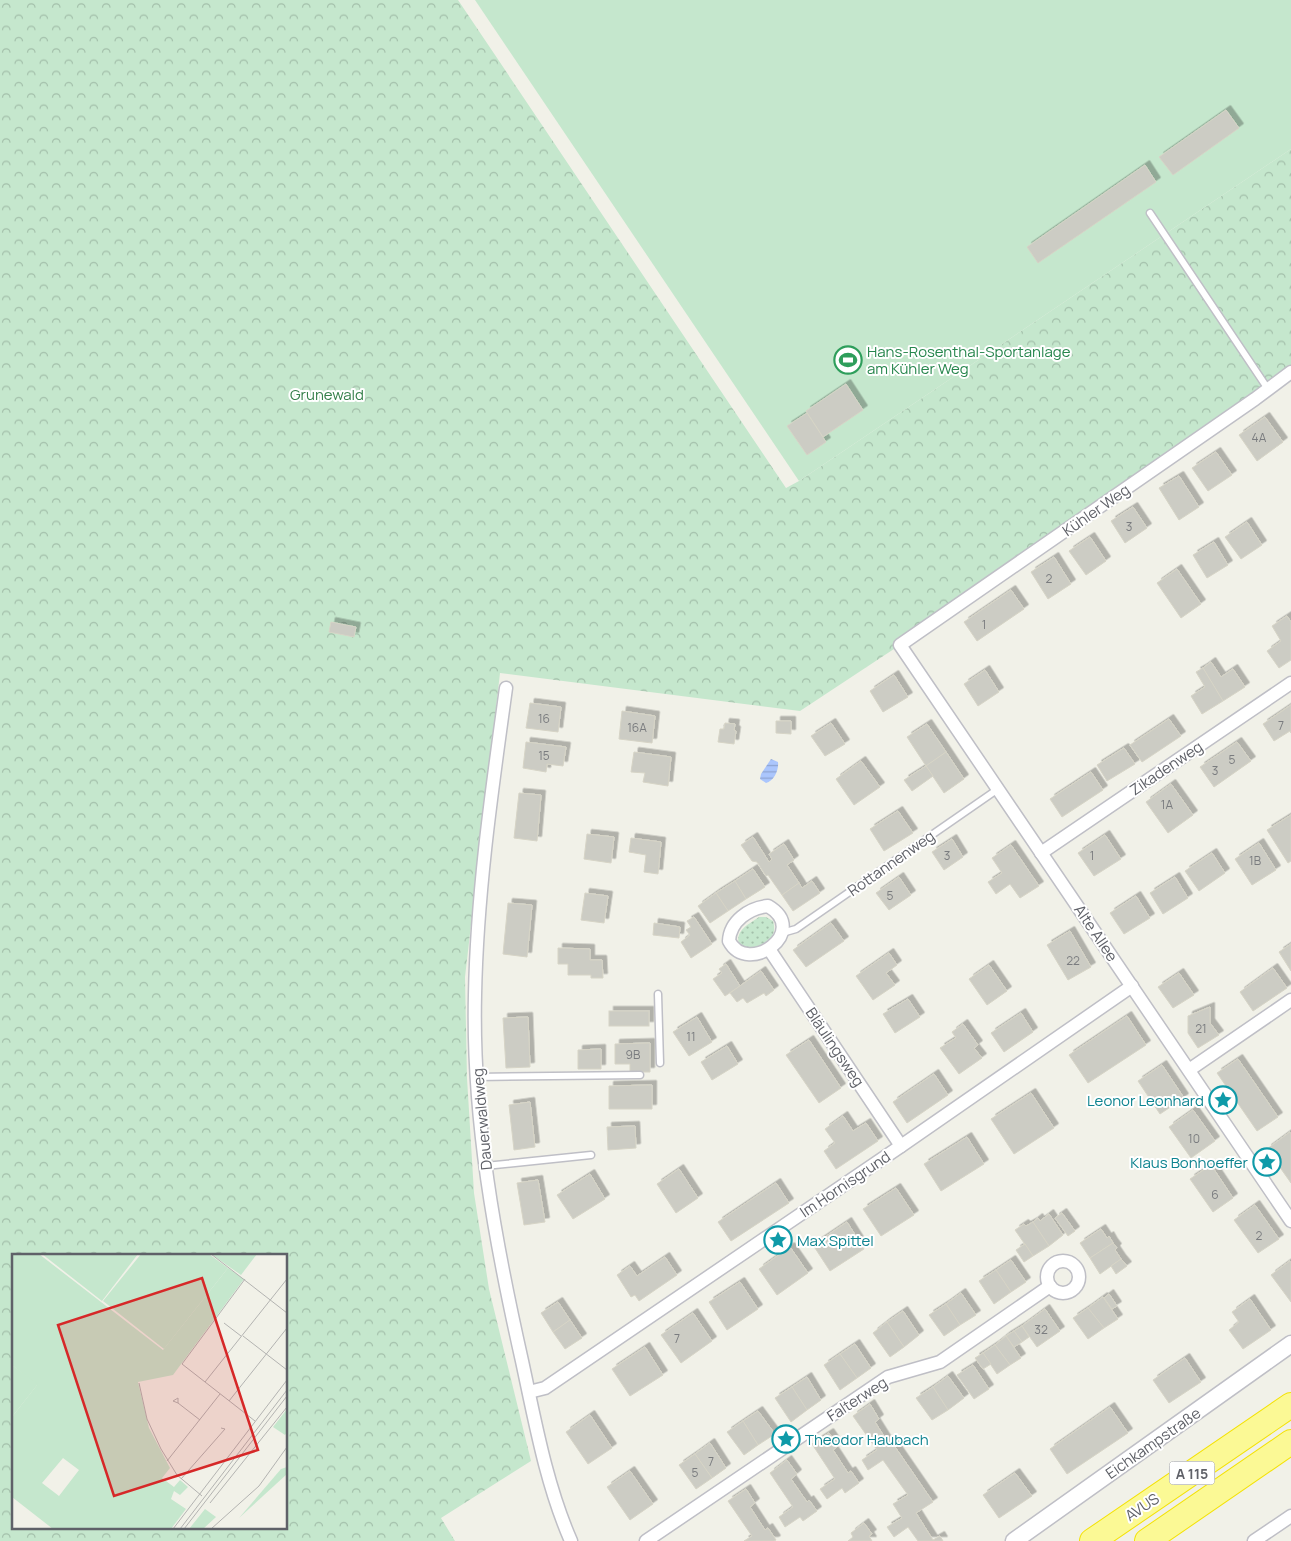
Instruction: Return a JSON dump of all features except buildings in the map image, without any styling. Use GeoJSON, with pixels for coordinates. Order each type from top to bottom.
{"type":"FeatureCollection","features":[{"type":"Feature","properties":{"kind":"highway","name":"AVUS"},"geometry":{"type":"LineString","coordinates":[[1092,1541],[1291,1405]]}},
{"type":"Feature","properties":{"kind":"highway","name":"AVUS"},"geometry":{"type":"LineString","coordinates":[[1147,1541],[1291,1442]]}},
{"type":"Feature","properties":{"kind":"street","name":"Kühler Weg"},"geometry":{"type":"LineString","coordinates":[[900,645],[1255,399],[1291,372]]}},
{"type":"Feature","properties":{"kind":"street","name":"Alte Allee"},"geometry":{"type":"LineString","coordinates":[[900,645],[1291,1221]]}},
{"type":"Feature","properties":{"kind":"street","name":"Zikadenweg"},"geometry":{"type":"LineString","coordinates":[[1041,853],[1291,683]]}},
{"type":"Feature","properties":{"kind":"street","name":"Dauerwaldweg"},"geometry":{"type":"LineString","coordinates":[[506,688],[483,871],[476,958],[477,1077],[485,1166],[504,1281],[553,1494],[570,1541]]}},
{"type":"Feature","properties":{"kind":"street"},"geometry":{"type":"LineString","coordinates":[[768,906],[773,909],[781,920],[782,933],[780,939],[769,949],[754,954],[744,954],[732,947],[729,941],[732,925],[748,912],[768,906]]}},
{"type":"Feature","properties":{"kind":"street","name":"Bläulingsweg"},"geometry":{"type":"LineString","coordinates":[[769,949],[901,1146]]}},
{"type":"Feature","properties":{"kind":"street","name":"Im Hornisgrund"},"geometry":{"type":"LineString","coordinates":[[529,1392],[545,1388],[1132,986]]}},
{"type":"Feature","properties":{"kind":"street"},"geometry":{"type":"LineString","coordinates":[[1189,1070],[1291,1000]]}},
{"type":"Feature","properties":{"kind":"street","name":"Falterweg"},"geometry":{"type":"LineString","coordinates":[[646,1541],[888,1377],[940,1362],[1050,1286]]}},
{"type":"Feature","properties":{"kind":"street","name":"Eichkampstraße"},"geometry":{"type":"LineString","coordinates":[[1014,1541],[1291,1344]]}},
{"type":"Feature","properties":{"kind":"street"},"geometry":{"type":"LineString","coordinates":[[1254,1541],[1291,1516]]}},
{"type":"Feature","properties":{"kind":"lane"},"geometry":{"type":"LineString","coordinates":[[1150,213],[1268,388]]}},
{"type":"Feature","properties":{"kind":"lane","name":"Rottannenweg"},"geometry":{"type":"LineString","coordinates":[[782,933],[796,929],[998,789]]}},
{"type":"Feature","properties":{"kind":"lane"},"geometry":{"type":"LineString","coordinates":[[658,994],[660,1063]]}},
{"type":"Feature","properties":{"kind":"lane"},"geometry":{"type":"LineString","coordinates":[[477,1077],[640,1075]]}},
{"type":"Feature","properties":{"kind":"lane"},"geometry":{"type":"LineString","coordinates":[[485,1166],[592,1156]]}},
{"type":"Feature","properties":{"kind":"green space","name":"Grunewald"},"geometry":{"type":"Polygon","coordinates":[[[0,0],[458,0],[786,488],[1291,149],[1291,372],[900,645],[800,711],[500,673],[465,977],[467,1078],[474,1193],[489,1289],[531,1461],[441,1518],[455,1541],[0,1541],[0,0]]]}},
{"type":"Feature","properties":{"kind":"green space","name":"Hans-Rosenthal-Sportanlage am Kühler Weg"},"geometry":{"type":"Polygon","coordinates":[[[475,0],[1291,0],[1291,149],[799,481],[475,0]]]}},
{"type":"Feature","properties":{"kind":"green space"},"geometry":{"type":"Polygon","coordinates":[[[759,917],[766,917],[773,921],[774,931],[770,938],[754,949],[739,945],[738,940],[741,932],[747,925],[759,917]]]}},
{"type":"Feature","properties":{"kind":"water"},"geometry":{"type":"Polygon","coordinates":[[[771,759],[778,762],[778,768],[774,778],[766,783],[760,779],[761,774],[771,759]]]}},
{"type":"Feature","properties":{"kind":"place","name":"Hans-Rosenthal-Sportanlage am Kühler Weg"},"geometry":{"type":"Point","coordinates":[848,360]}},
{"type":"Feature","properties":{"kind":"place","name":"Leonor Leonhard"},"geometry":{"type":"Point","coordinates":[1223,1100]}},
{"type":"Feature","properties":{"kind":"place","name":"Klaus Bonhoeffer"},"geometry":{"type":"Point","coordinates":[1267,1162]}},
{"type":"Feature","properties":{"kind":"place","name":"Max Spittel"},"geometry":{"type":"Point","coordinates":[778,1240]}},
{"type":"Feature","properties":{"kind":"place","name":"Theodor Haubach"},"geometry":{"type":"Point","coordinates":[786,1439]}}]}
